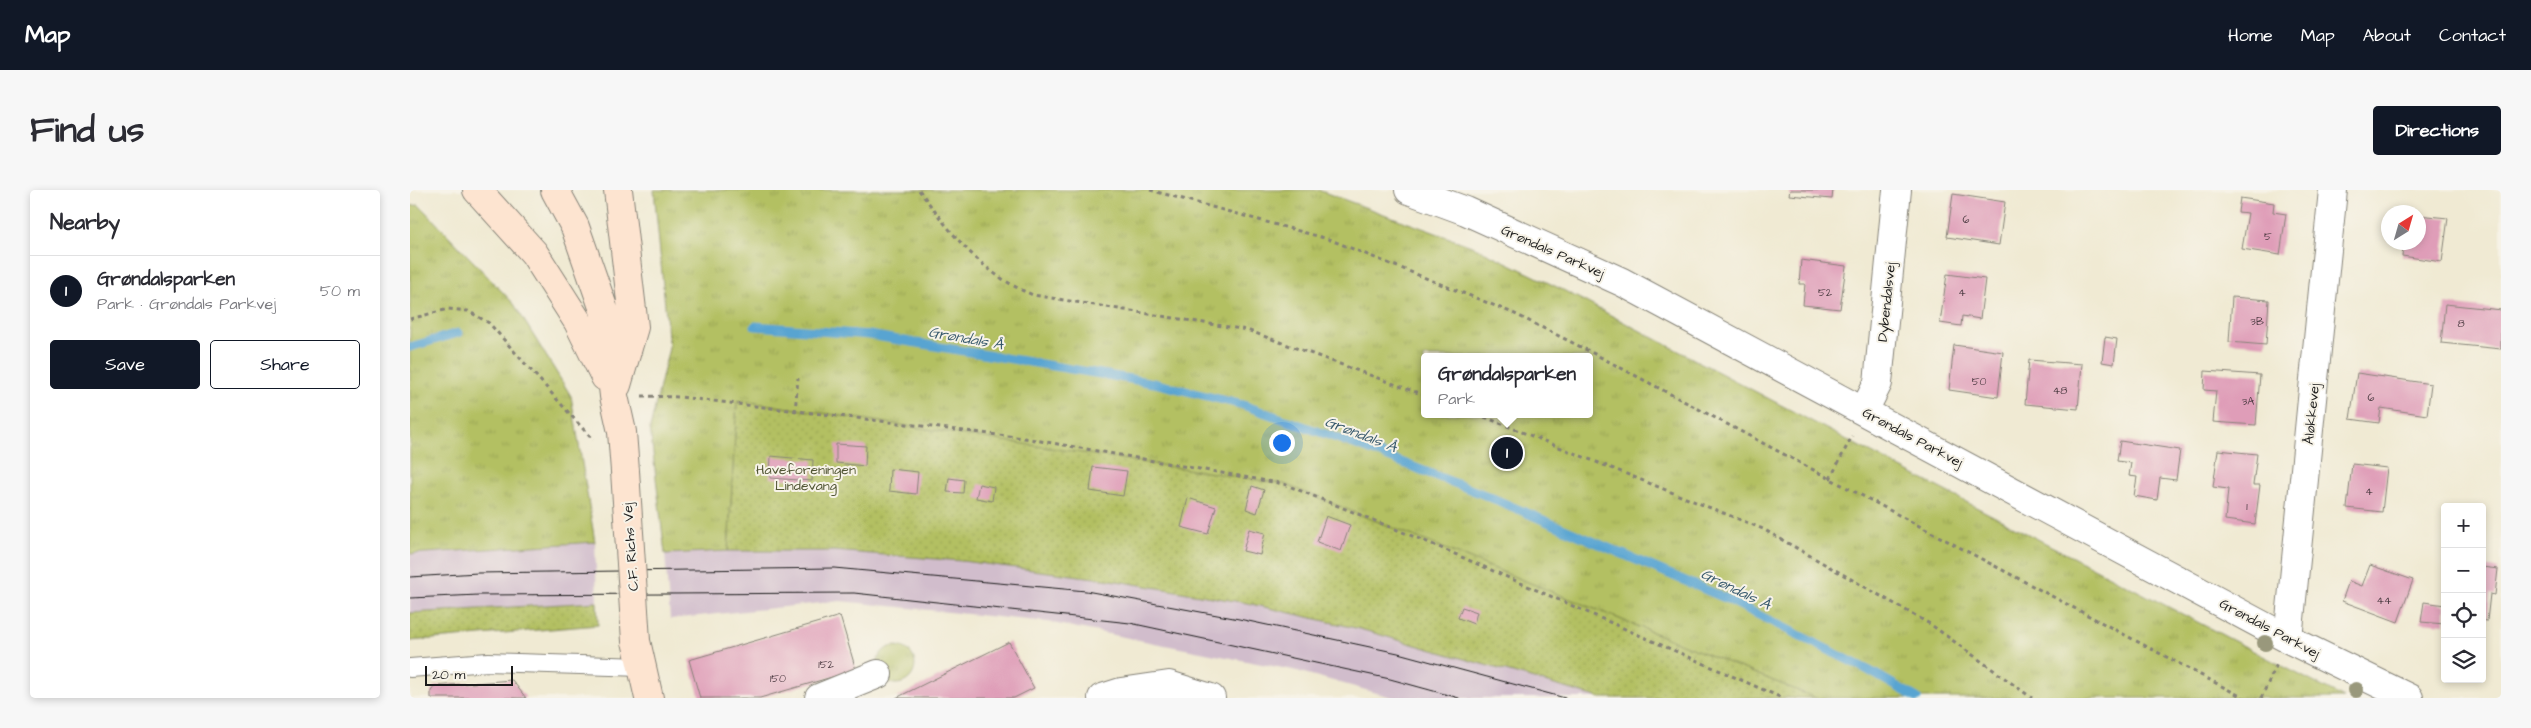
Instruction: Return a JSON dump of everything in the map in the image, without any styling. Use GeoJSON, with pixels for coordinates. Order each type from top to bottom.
{"type":"FeatureCollection","features":[{"type":"Feature","properties":{"kind":"street","name":"C.F. Richs Vej"},"geometry":{"type":"LineString","coordinates":[[477,190],[534,253],[578,322],[614,396]]}},
{"type":"Feature","properties":{"kind":"street","name":"C.F. Richs Vej"},"geometry":{"type":"LineString","coordinates":[[555,190],[574,227],[604,310],[614,396],[622,432],[636,642],[649,698]]}},
{"type":"Feature","properties":{"kind":"street","name":"C.F. Richs Vej"},"geometry":{"type":"LineString","coordinates":[[614,396],[634,327],[618,190]]}},
{"type":"Feature","properties":{"kind":"street","name":"Grøndals Parkvej"},"geometry":{"type":"LineString","coordinates":[[1409,190],[1466,212],[1622,282],[2288,639],[2409,698]]}},
{"type":"Feature","properties":{"kind":"street","name":"Dybendalsvej"},"geometry":{"type":"LineString","coordinates":[[1864,411],[1878,383],[1897,190]]}},
{"type":"Feature","properties":{"kind":"street","name":"Åløkkevej"},"geometry":{"type":"LineString","coordinates":[[2288,639],[2333,190]]}},
{"type":"Feature","properties":{"kind":"street"},"geometry":{"type":"LineString","coordinates":[[819,698],[878,674]]}},
{"type":"Feature","properties":{"kind":"street"},"geometry":{"type":"LineString","coordinates":[[1102,698],[1121,692],[1169,685],[1211,698]]}},
{"type":"Feature","properties":{"kind":"lane"},"geometry":{"type":"LineString","coordinates":[[410,668],[488,662],[642,668]]}},
{"type":"Feature","properties":{"kind":"path"},"geometry":{"type":"LineString","coordinates":[[919,190],[955,238],[976,260],[1018,289],[1033,295],[1082,304],[1247,330],[1421,394]]}},
{"type":"Feature","properties":{"kind":"path"},"geometry":{"type":"LineString","coordinates":[[1150,190],[1328,239],[1496,306],[1593,353]]}},
{"type":"Feature","properties":{"kind":"path"},"geometry":{"type":"LineString","coordinates":[[410,319],[448,309],[468,311],[488,323],[582,430]]}},
{"type":"Feature","properties":{"kind":"path"},"geometry":{"type":"LineString","coordinates":[[1593,353],[2244,698]]}},
{"type":"Feature","properties":{"kind":"path"},"geometry":{"type":"LineString","coordinates":[[795,412],[798,378]]}},
{"type":"Feature","properties":{"kind":"path"},"geometry":{"type":"LineString","coordinates":[[663,397],[1024,438],[1284,484],[1432,544],[1782,698]]}},
{"type":"Feature","properties":{"kind":"path"},"geometry":{"type":"LineString","coordinates":[[1487,418],[1763,529],[1930,624],[2032,698]]}},
{"type":"Feature","properties":{"kind":"path"},"geometry":{"type":"LineString","coordinates":[[1830,479],[1849,441]]}},
{"type":"Feature","properties":{"kind":"path"},"geometry":{"type":"LineString","coordinates":[[2262,698],[2288,639]]}},
{"type":"Feature","properties":{"kind":"shaded area"},"geometry":{"type":"Polygon","coordinates":[[[595,542],[597,602],[410,613],[410,554],[595,542]]]}},
{"type":"Feature","properties":{"kind":"shaded area"},"geometry":{"type":"Polygon","coordinates":[[[728,551],[834,551],[962,561],[1111,580],[1247,603],[1360,629],[1600,698],[1395,698],[1293,670],[1047,622],[840,601],[670,619],[665,554],[728,551]]]}},
{"type":"Feature","properties":{"kind":"green space"},"geometry":{"type":"Polygon","coordinates":[[[654,190],[1318,190],[1477,248],[1563,290],[2344,698],[1816,698],[1284,484],[744,401],[737,401],[728,551],[665,554],[650,428],[669,348],[654,190]]]}},
{"type":"Feature","properties":{"kind":"green space"},"geometry":{"type":"Polygon","coordinates":[[[419,205],[514,304],[571,396],[595,542],[410,554],[410,206],[419,205]]]}},
{"type":"Feature","properties":{"kind":"green space","name":"Haveforeningen Lindevang"},"geometry":{"type":"Polygon","coordinates":[[[737,395],[1283,477],[1820,698],[1600,698],[1360,629],[1247,603],[1111,580],[962,561],[834,551],[728,551],[737,395]]]}},
{"type":"Feature","properties":{"kind":"green space"},"geometry":{"type":"Polygon","coordinates":[[[597,602],[598,625],[410,641],[410,613],[597,602]]]}},
{"type":"Feature","properties":{"kind":"green space"},"geometry":{"type":"Polygon","coordinates":[[[896,646],[910,651],[915,665],[910,679],[896,684],[882,679],[877,665],[882,651],[896,646]]]}},
{"type":"Feature","properties":{"kind":"building"},"geometry":{"type":"Polygon","coordinates":[[[1790,190],[1833,190],[1832,199],[1789,195],[1790,190]]]}},
{"type":"Feature","properties":{"kind":"building"},"geometry":{"type":"Polygon","coordinates":[[[1953,194],[2005,202],[1999,245],[1947,237],[1953,194]]]}},
{"type":"Feature","properties":{"kind":"building"},"geometry":{"type":"Polygon","coordinates":[[[2240,198],[2274,203],[2273,212],[2286,214],[2280,255],[2242,249],[2248,213],[2238,212],[2240,198]]]}},
{"type":"Feature","properties":{"kind":"building"},"geometry":{"type":"Polygon","coordinates":[[[2426,216],[2448,218],[2442,262],[2402,256],[2403,250],[2426,250],[2426,216]]]}},
{"type":"Feature","properties":{"kind":"building"},"geometry":{"type":"Polygon","coordinates":[[[1801,260],[1846,266],[1840,309],[1803,305],[1805,284],[1799,284],[1801,260]]]}},
{"type":"Feature","properties":{"kind":"building"},"geometry":{"type":"Polygon","coordinates":[[[1947,274],[1985,279],[1980,319],[1962,316],[1961,326],[1940,323],[1947,274]]]}},
{"type":"Feature","properties":{"kind":"building"},"geometry":{"type":"Polygon","coordinates":[[[2232,297],[2269,300],[2266,345],[2229,342],[2232,297]]]}},
{"type":"Feature","properties":{"kind":"building"},"geometry":{"type":"Polygon","coordinates":[[[2445,304],[2501,310],[2501,349],[2441,343],[2445,304]]]}},
{"type":"Feature","properties":{"kind":"building"},"geometry":{"type":"Polygon","coordinates":[[[2105,337],[2117,339],[2114,364],[2102,362],[2105,337]]]}},
{"type":"Feature","properties":{"kind":"building"},"geometry":{"type":"Polygon","coordinates":[[[1954,345],[2003,352],[1998,397],[1949,390],[1954,345]]]}},
{"type":"Feature","properties":{"kind":"building"},"geometry":{"type":"Polygon","coordinates":[[[2029,360],[2082,364],[2078,409],[2025,404],[2029,360]]]}},
{"type":"Feature","properties":{"kind":"building"},"geometry":{"type":"Polygon","coordinates":[[[2205,371],[2260,375],[2256,425],[2213,422],[2216,391],[2204,390],[2205,371]]]}},
{"type":"Feature","properties":{"kind":"building"},"geometry":{"type":"Polygon","coordinates":[[[2357,373],[2431,384],[2427,415],[2381,408],[2379,423],[2350,419],[2357,373]]]}},
{"type":"Feature","properties":{"kind":"building"},"geometry":{"type":"Polygon","coordinates":[[[2120,441],[2180,450],[2176,480],[2160,478],[2157,500],[2134,496],[2137,477],[2129,476],[2131,463],[2117,461],[2120,441]]]}},
{"type":"Feature","properties":{"kind":"building"},"geometry":{"type":"Polygon","coordinates":[[[836,444],[866,446],[865,466],[836,463],[836,444]]]}},
{"type":"Feature","properties":{"kind":"building"},"geometry":{"type":"Polygon","coordinates":[[[2218,450],[2257,454],[2253,485],[2260,485],[2255,524],[2225,520],[2228,489],[2213,487],[2218,450]]]}},
{"type":"Feature","properties":{"kind":"building"},"geometry":{"type":"Polygon","coordinates":[[[771,456],[813,460],[812,481],[770,478],[771,456]]]}},
{"type":"Feature","properties":{"kind":"building"},"geometry":{"type":"Polygon","coordinates":[[[2352,464],[2387,468],[2382,512],[2347,508],[2352,464]]]}},
{"type":"Feature","properties":{"kind":"building"},"geometry":{"type":"Polygon","coordinates":[[[1093,467],[1127,471],[1123,496],[1090,491],[1093,467]]]}},
{"type":"Feature","properties":{"kind":"building"},"geometry":{"type":"Polygon","coordinates":[[[890,469],[918,472],[916,494],[889,491],[890,469]]]}},
{"type":"Feature","properties":{"kind":"building"},"geometry":{"type":"Polygon","coordinates":[[[949,478],[964,480],[963,493],[947,492],[949,478]]]}},
{"type":"Feature","properties":{"kind":"building"},"geometry":{"type":"Polygon","coordinates":[[[979,484],[994,487],[992,501],[976,498],[979,484]]]}},
{"type":"Feature","properties":{"kind":"building"},"geometry":{"type":"Polygon","coordinates":[[[1252,486],[1264,490],[1257,513],[1246,509],[1252,486]]]}},
{"type":"Feature","properties":{"kind":"building"},"geometry":{"type":"Polygon","coordinates":[[[1188,498],[1216,507],[1208,534],[1181,527],[1188,498]]]}},
{"type":"Feature","properties":{"kind":"building"},"geometry":{"type":"Polygon","coordinates":[[[1326,516],[1350,525],[1341,551],[1317,542],[1326,516]]]}},
{"type":"Feature","properties":{"kind":"building"},"geometry":{"type":"Polygon","coordinates":[[[1249,529],[1265,533],[1260,555],[1243,551],[1249,529]]]}},
{"type":"Feature","properties":{"kind":"building"},"geometry":{"type":"Polygon","coordinates":[[[2370,565],[2413,580],[2398,622],[2342,601],[2349,581],[2362,586],[2370,565]]]}},
{"type":"Feature","properties":{"kind":"building"},"geometry":{"type":"Polygon","coordinates":[[[2486,568],[2498,569],[2495,595],[2490,594],[2487,621],[2486,568]]]}},
{"type":"Feature","properties":{"kind":"building"},"geometry":{"type":"Polygon","coordinates":[[[2424,602],[2441,604],[2441,624],[2421,622],[2424,602]]]}},
{"type":"Feature","properties":{"kind":"building"},"geometry":{"type":"Polygon","coordinates":[[[1462,607],[1477,612],[1474,624],[1458,618],[1462,607]]]}},
{"type":"Feature","properties":{"kind":"building"},"geometry":{"type":"Polygon","coordinates":[[[840,616],[856,670],[760,698],[700,698],[689,660],[840,616]]]}},
{"type":"Feature","properties":{"kind":"building"},"geometry":{"type":"Polygon","coordinates":[[[1009,642],[1034,688],[1014,698],[896,698],[1009,642]]]}},
{"type":"Feature","properties":{"kind":"building"},"geometry":{"type":"Polygon","coordinates":[[[512,680],[526,698],[431,698],[431,691],[435,686],[512,680]]]}},
{"type":"Feature","properties":{"kind":"waterway","name":"Grøndals Å"},"geometry":{"type":"LineString","coordinates":[[755,326],[869,335],[1154,383],[1243,405],[1365,448],[1485,495],[1725,598],[1868,670],[1917,698]]}},
{"type":"Feature","properties":{"kind":"waterway","name":"Grøndals Å"},"geometry":{"type":"LineString","coordinates":[[410,347],[458,333]]}},
{"type":"Feature","properties":{"kind":"tram line"},"geometry":{"type":"LineString","coordinates":[[410,577],[478,573],[834,568],[1086,591],[1239,619],[1398,653],[1565,698]]}},
{"type":"Feature","properties":{"kind":"tram line"},"geometry":{"type":"LineString","coordinates":[[410,598],[479,595],[854,593],[1130,623],[1390,679],[1459,698]]}},
{"type":"Feature","properties":{"kind":"place","name":"Grøndalsparken"},"geometry":{"type":"Point","coordinates":[1507,453]}}]}
